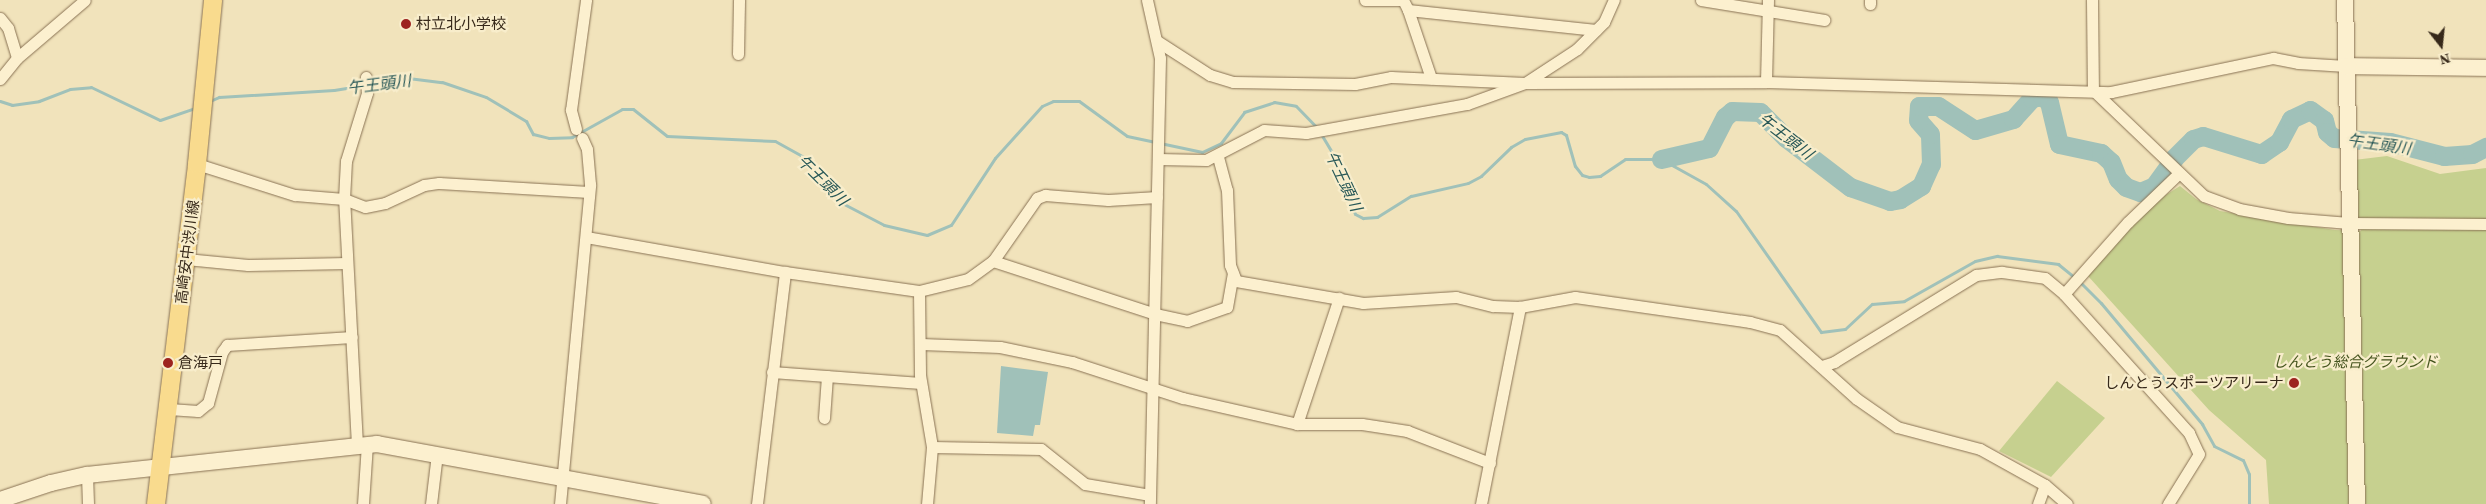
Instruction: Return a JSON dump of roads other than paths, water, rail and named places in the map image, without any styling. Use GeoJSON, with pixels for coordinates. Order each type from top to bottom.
{"type":"FeatureCollection","features":[{"type":"Feature","properties":{"kind":"main road","name":"高崎安中渋川線"},"geometry":{"type":"LineString","coordinates":[[156,504],[197,164],[213,0]]}},
{"type":"Feature","properties":{"kind":"street"},"geometry":{"type":"LineString","coordinates":[[0,80],[17,58],[85,0]]}},
{"type":"Feature","properties":{"kind":"street"},"geometry":{"type":"LineString","coordinates":[[560,504],[589,192],[587,148],[579,134],[571,110],[586,0]]}},
{"type":"Feature","properties":{"kind":"street"},"geometry":{"type":"LineString","coordinates":[[738,54],[740,0]]}},
{"type":"Feature","properties":{"kind":"street"},"geometry":{"type":"LineString","coordinates":[[932,447],[1041,449],[1085,484],[1150,500],[1160,58],[1147,0]]}},
{"type":"Feature","properties":{"kind":"street"},"geometry":{"type":"LineString","coordinates":[[1365,0],[1403,0],[1431,78]]}},
{"type":"Feature","properties":{"kind":"street"},"geometry":{"type":"LineString","coordinates":[[1157,155],[1206,160],[1218,157],[1264,130],[1312,132],[1467,104],[1525,83],[1577,49],[1604,22],[1614,0]]}},
{"type":"Feature","properties":{"kind":"street"},"geometry":{"type":"LineString","coordinates":[[1701,0],[1767,6],[1824,20]]}},
{"type":"Feature","properties":{"kind":"street"},"geometry":{"type":"LineString","coordinates":[[2092,0],[2093,90],[2171,168],[2204,196],[2239,209],[2350,223],[2486,224]]}},
{"type":"Feature","properties":{"kind":"street"},"geometry":{"type":"LineString","coordinates":[[2345,0],[2357,504]]}},
{"type":"Feature","properties":{"kind":"street"},"geometry":{"type":"LineString","coordinates":[[1766,82],[1767,6]]}},
{"type":"Feature","properties":{"kind":"street"},"geometry":{"type":"LineString","coordinates":[[1408,10],[1596,30]]}},
{"type":"Feature","properties":{"kind":"street"},"geometry":{"type":"LineString","coordinates":[[0,18],[8,28],[17,58]]}},
{"type":"Feature","properties":{"kind":"street"},"geometry":{"type":"LineString","coordinates":[[1157,41],[1210,75],[1233,82],[1355,84],[1391,77],[1525,83],[1766,82],[2111,92],[2273,58],[2298,64],[2486,68]]}},
{"type":"Feature","properties":{"kind":"street"},"geometry":{"type":"LineString","coordinates":[[364,504],[362,444],[352,337],[344,199],[346,161],[367,93],[366,78]]}},
{"type":"Feature","properties":{"kind":"street"},"geometry":{"type":"LineString","coordinates":[[1218,157],[1227,190],[1230,265],[1236,281],[1380,304],[1423,297],[1456,297],[1493,306],[1520,307],[1575,297],[1750,322],[1780,330],[1858,399],[1897,427],[1980,449],[2045,485],[2067,504]]}},
{"type":"Feature","properties":{"kind":"street"},"geometry":{"type":"LineString","coordinates":[[197,164],[296,195],[344,199],[365,207],[385,203],[424,185],[440,183],[589,192]]}},
{"type":"Feature","properties":{"kind":"street"},"geometry":{"type":"LineString","coordinates":[[2064,294],[2128,222],[2171,168]]}},
{"type":"Feature","properties":{"kind":"street"},"geometry":{"type":"LineString","coordinates":[[586,237],[785,272],[919,291],[968,279],[992,261],[1037,198],[1045,195],[1108,200],[1157,197]]}},
{"type":"Feature","properties":{"kind":"street"},"geometry":{"type":"LineString","coordinates":[[186,259],[248,265],[347,264]]}},
{"type":"Feature","properties":{"kind":"street"},"geometry":{"type":"LineString","coordinates":[[992,261],[1155,314],[1187,321],[1227,307],[1233,274]]}},
{"type":"Feature","properties":{"kind":"street"},"geometry":{"type":"LineString","coordinates":[[757,504],[785,272]]}},
{"type":"Feature","properties":{"kind":"street"},"geometry":{"type":"LineString","coordinates":[[1822,366],[1834,362],[1976,275],[2002,272],[2045,278],[2064,294],[2189,433],[2200,454],[2168,504]]}},
{"type":"Feature","properties":{"kind":"street"},"geometry":{"type":"LineString","coordinates":[[919,291],[921,383],[932,447],[927,504]]}},
{"type":"Feature","properties":{"kind":"street"},"geometry":{"type":"LineString","coordinates":[[1298,424],[1339,298]]}},
{"type":"Feature","properties":{"kind":"street"},"geometry":{"type":"LineString","coordinates":[[1481,504],[1520,307]]}},
{"type":"Feature","properties":{"kind":"street"},"geometry":{"type":"LineString","coordinates":[[169,408],[198,411],[208,403],[222,352],[227,345],[352,337]]}},
{"type":"Feature","properties":{"kind":"street"},"geometry":{"type":"LineString","coordinates":[[921,344],[1000,347],[1072,362],[1183,398],[1298,424],[1362,424],[1406,431],[1490,463]]}},
{"type":"Feature","properties":{"kind":"street"},"geometry":{"type":"LineString","coordinates":[[772,372],[921,383]]}},
{"type":"Feature","properties":{"kind":"street"},"geometry":{"type":"LineString","coordinates":[[824,418],[828,376]]}},
{"type":"Feature","properties":{"kind":"street"},"geometry":{"type":"LineString","coordinates":[[0,500],[51,482],[87,475],[362,444],[437,454],[703,504]]}},
{"type":"Feature","properties":{"kind":"street"},"geometry":{"type":"LineString","coordinates":[[431,504],[437,454]]}},
{"type":"Feature","properties":{"kind":"street"},"geometry":{"type":"LineString","coordinates":[[87,475],[88,504]]}},
{"type":"Feature","properties":{"kind":"street"},"geometry":{"type":"LineString","coordinates":[[2038,504],[2045,485]]}},
{"type":"Feature","properties":{"kind":"water"},"geometry":{"type":"Polygon","coordinates":[[[1001,366],[1048,372],[1040,425],[1035,425],[1033,436],[997,433],[1001,366]]]}},
{"type":"Feature","properties":{"kind":"waterway","name":"午王頭川"},"geometry":{"type":"LineString","coordinates":[[210,101],[219,97],[334,90],[408,78],[442,82],[486,97],[526,121],[533,134],[549,138],[572,137],[622,109],[633,109],[667,136],[775,141],[804,157],[842,203],[884,225],[927,235],[951,225],[995,158],[1042,106],[1053,101],[1079,101],[1127,136],[1202,152],[1221,143],[1244,112],[1274,102],[1296,106],[1317,128]]}},
{"type":"Feature","properties":{"kind":"waterway","name":"午王頭川"},"geometry":{"type":"LineString","coordinates":[[0,101],[12,105],[39,101],[70,89],[91,87],[160,120],[197,107]]}},
{"type":"Feature","properties":{"kind":"waterway","name":"午王頭川"},"geometry":{"type":"LineString","coordinates":[[1661,159],[1709,148],[1725,117],[1732,111],[1760,112],[1786,138],[1850,187],[1890,201],[1900,199],[1921,186],[1931,164],[1930,134],[1918,120],[1919,106],[1938,106],[1975,130],[2013,119],[2032,98],[2042,96],[2049,102],[2059,144],[2101,153],[2111,162],[2118,179],[2126,187],[2140,192],[2154,186],[2174,158],[2193,139],[2203,136],[2261,154],[2279,142],[2291,119],[2310,110],[2324,120],[2327,132],[2334,138],[2390,142],[2444,156],[2472,154],[2486,147]]}},
{"type":"Feature","properties":{"kind":"waterway"},"geometry":{"type":"LineString","coordinates":[[1321,134],[1335,157],[1355,214],[1363,218],[1377,217],[1411,196],[1468,183],[1481,176],[1511,147],[1525,139],[1561,132],[1566,135],[1575,166],[1582,175],[1589,177],[1600,176],[1625,159],[1661,159],[1706,184],[1736,211],[1821,332],[1845,329],[1872,304],[1904,301],[1975,261],[1997,256],[2058,264],[2075,278]]}},
{"type":"Feature","properties":{"kind":"waterway"},"geometry":{"type":"LineString","coordinates":[[2080,282],[2101,303],[2202,424],[2214,446],[2243,460],[2249,474],[2249,504]]}},
{"type":"Feature","properties":{"kind":"place","name":"村立北小学校"},"geometry":{"type":"Point","coordinates":[406,24]}},
{"type":"Feature","properties":{"kind":"place","name":"倉海戸"},"geometry":{"type":"Point","coordinates":[168,363]}},
{"type":"Feature","properties":{"kind":"place","name":"しんとうスポーツアリーナ"},"geometry":{"type":"Point","coordinates":[2294,383]}},
{"type":"Feature","properties":{"kind":"park label","name":"しんとう総合グラウンド"},"geometry":{"type":"Point","coordinates":[2355,362]}}]}
